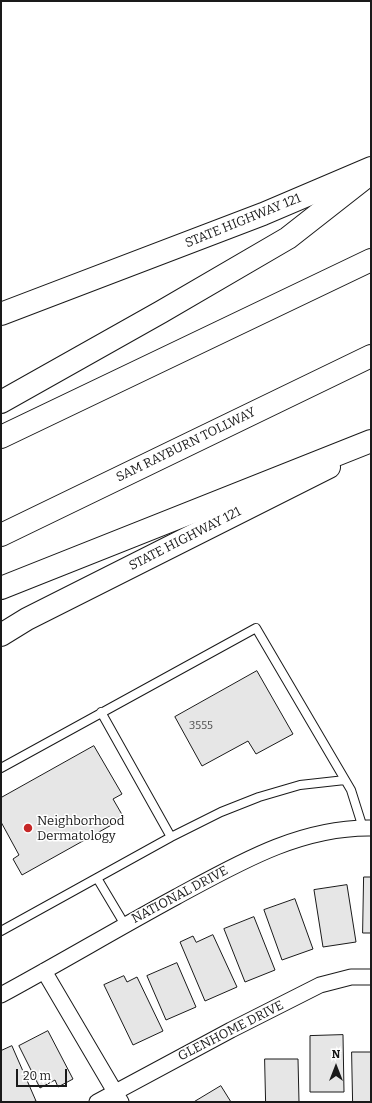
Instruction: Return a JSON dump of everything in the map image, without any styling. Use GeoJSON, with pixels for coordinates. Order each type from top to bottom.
{"type":"FeatureCollection","features":[{"type":"Feature","properties":{"kind":"main road","name":"STATE HIGHWAY 121"},"geometry":{"type":"LineString","coordinates":[[1,314],[263,214],[371,168]]}},
{"type":"Feature","properties":{"kind":"main road"},"geometry":{"type":"LineString","coordinates":[[1,402],[161,312],[288,238],[371,173]]}},
{"type":"Feature","properties":{"kind":"main road"},"geometry":{"type":"LineString","coordinates":[[1,437],[371,260]]}},
{"type":"Feature","properties":{"kind":"main road","name":"SAM RAYBURN TOLLWAY"},"geometry":{"type":"LineString","coordinates":[[1,535],[371,356]]}},
{"type":"Feature","properties":{"kind":"main road"},"geometry":{"type":"LineString","coordinates":[[1,588],[371,441]]}},
{"type":"Feature","properties":{"kind":"main road","name":"STATE HIGHWAY 121"},"geometry":{"type":"LineString","coordinates":[[1,634],[34,615],[371,446]]}},
{"type":"Feature","properties":{"kind":"street","name":"NATIONAL DRIVE"},"geometry":{"type":"LineString","coordinates":[[1,995],[125,925],[249,858],[302,838],[349,829],[367,828]]}},
{"type":"Feature","properties":{"kind":"street"},"geometry":{"type":"LineString","coordinates":[[44,971],[118,1097]]}},
{"type":"Feature","properties":{"kind":"street","name":"GLENHOME DRIVE"},"geometry":{"type":"LineString","coordinates":[[97,1102],[118,1097],[231,1030],[320,985],[352,977],[371,977]]}},
{"type":"Feature","properties":{"kind":"lane"},"geometry":{"type":"LineString","coordinates":[[1,768],[256,628],[351,790],[367,828]]}},
{"type":"Feature","properties":{"kind":"lane"},"geometry":{"type":"LineString","coordinates":[[101,712],[171,837]]}},
{"type":"Feature","properties":{"kind":"lane"},"geometry":{"type":"LineString","coordinates":[[1,931],[171,837],[221,812],[259,797],[300,785],[345,780]]}},
{"type":"Feature","properties":{"kind":"lane"},"geometry":{"type":"LineString","coordinates":[[97,878],[125,925]]}},
{"type":"Feature","properties":{"kind":"building"},"geometry":{"type":"Polygon","coordinates":[[[257,671],[293,734],[256,754],[248,741],[202,766],[175,717],[257,671]]]}},
{"type":"Feature","properties":{"kind":"building"},"geometry":{"type":"Polygon","coordinates":[[[94,746],[122,794],[113,799],[124,818],[22,875],[13,859],[19,855],[1,822],[1,798],[94,746]]]}},
{"type":"Feature","properties":{"kind":"building"},"geometry":{"type":"Polygon","coordinates":[[[364,877],[371,877],[371,933],[363,933],[364,877]]]}},
{"type":"Feature","properties":{"kind":"building"},"geometry":{"type":"Polygon","coordinates":[[[347,885],[356,942],[323,947],[314,890],[347,885]]]}},
{"type":"Feature","properties":{"kind":"building"},"geometry":{"type":"Polygon","coordinates":[[[295,899],[313,949],[282,960],[264,910],[295,899]]]}},
{"type":"Feature","properties":{"kind":"building"},"geometry":{"type":"Polygon","coordinates":[[[254,917],[275,970],[245,982],[224,929],[254,917]]]}},
{"type":"Feature","properties":{"kind":"building"},"geometry":{"type":"Polygon","coordinates":[[[213,935],[237,987],[205,1001],[180,942],[193,936],[196,942],[213,935]]]}},
{"type":"Feature","properties":{"kind":"building"},"geometry":{"type":"Polygon","coordinates":[[[177,963],[196,1007],[166,1020],[147,976],[177,963]]]}},
{"type":"Feature","properties":{"kind":"building"},"geometry":{"type":"Polygon","coordinates":[[[124,976],[127,982],[137,977],[163,1031],[133,1045],[104,985],[124,976]]]}},
{"type":"Feature","properties":{"kind":"building"},"geometry":{"type":"Polygon","coordinates":[[[48,1031],[73,1079],[58,1087],[55,1080],[40,1088],[19,1046],[48,1031]]]}},
{"type":"Feature","properties":{"kind":"building"},"geometry":{"type":"Polygon","coordinates":[[[343,1035],[344,1092],[310,1092],[310,1036],[343,1035]]]}},
{"type":"Feature","properties":{"kind":"building"},"geometry":{"type":"Polygon","coordinates":[[[12,1046],[36,1101],[1,1102],[1,1051],[12,1046]]]}},
{"type":"Feature","properties":{"kind":"building"},"geometry":{"type":"Polygon","coordinates":[[[352,1052],[371,1052],[371,1102],[353,1102],[352,1052]]]}},
{"type":"Feature","properties":{"kind":"building"},"geometry":{"type":"Polygon","coordinates":[[[265,1059],[298,1059],[299,1102],[266,1102],[265,1059]]]}},
{"type":"Feature","properties":{"kind":"building"},"geometry":{"type":"Polygon","coordinates":[[[221,1086],[231,1102],[194,1102],[221,1086]]]}},
{"type":"Feature","properties":{"kind":"place","name":"Neighborhood Dermatology"},"geometry":{"type":"Point","coordinates":[28,828]}}]}
